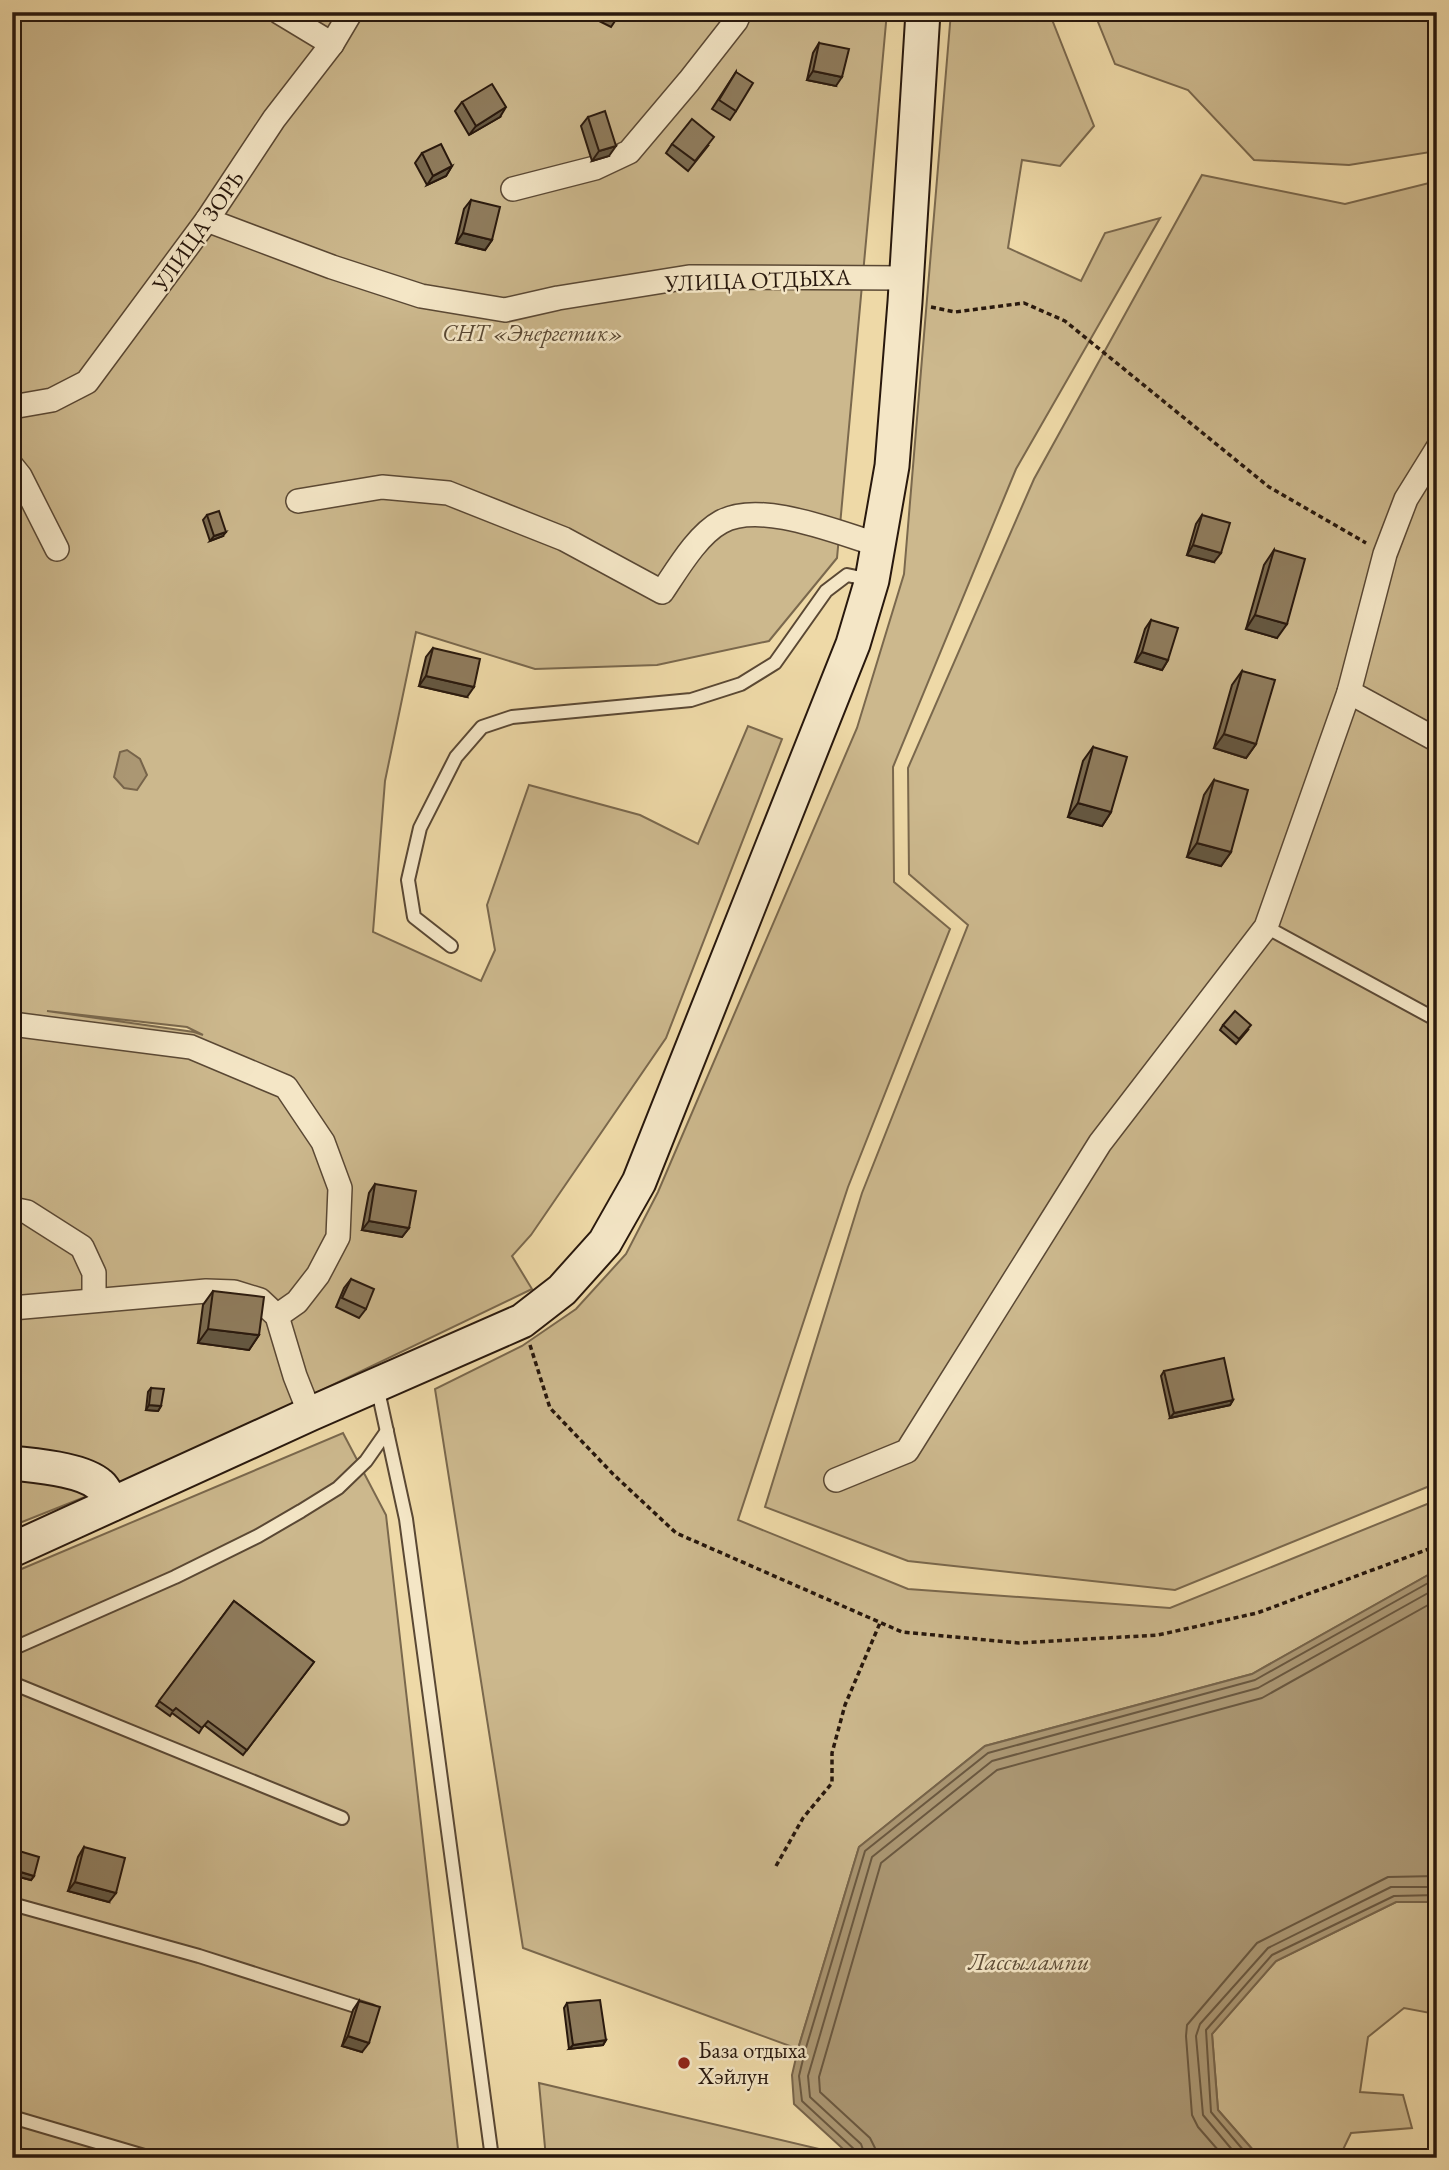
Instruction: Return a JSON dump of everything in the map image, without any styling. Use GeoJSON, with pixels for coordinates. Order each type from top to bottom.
{"type":"FeatureCollection","features":[{"type":"Feature","properties":{"kind":"main road"},"geometry":{"type":"LineString","coordinates":[[12,1550],[522,1321],[562,1290],[605,1242],[639,1182],[853,644],[872,580],[892,466],[923,12]]}},
{"type":"Feature","properties":{"kind":"main road"},"geometry":{"type":"LineString","coordinates":[[12,1463],[80,1475],[100,1485],[112,1504]]}},
{"type":"Feature","properties":{"kind":"street"},"geometry":{"type":"LineString","coordinates":[[279,12],[332,44]]}},
{"type":"Feature","properties":{"kind":"street","name":"УЛИЦА ЗОРЬ"},"geometry":{"type":"LineString","coordinates":[[12,407],[52,400],[87,382],[207,220],[274,119],[332,44],[351,12]]}},
{"type":"Feature","properties":{"kind":"street"},"geometry":{"type":"LineString","coordinates":[[513,188],[595,168],[629,152],[689,81],[736,21],[740,12]]}},
{"type":"Feature","properties":{"kind":"street","name":"УЛИЦА ОТДЫХА"},"geometry":{"type":"LineString","coordinates":[[207,220],[332,267],[421,296],[505,310],[558,298],[689,277],[906,290]]}},
{"type":"Feature","properties":{"kind":"street"},"geometry":{"type":"LineString","coordinates":[[836,1480],[907,1451],[1100,1143],[1266,927],[1349,692],[1385,554],[1406,499],[1436,450]]}},
{"type":"Feature","properties":{"kind":"street"},"geometry":{"type":"LineString","coordinates":[[12,466],[20,476],[57,549]]}},
{"type":"Feature","properties":{"kind":"street"},"geometry":{"type":"LineString","coordinates":[[298,501],[382,487],[448,493],[564,539],[662,592],[695,546],[721,522],[746,514],[780,517],[878,545]]}},
{"type":"Feature","properties":{"kind":"street"},"geometry":{"type":"LineString","coordinates":[[1349,692],[1437,740]]}},
{"type":"Feature","properties":{"kind":"street"},"geometry":{"type":"LineString","coordinates":[[12,1024],[191,1047],[286,1087],[323,1142],[340,1188],[338,1237],[311,1284],[297,1302],[277,1316]]}},
{"type":"Feature","properties":{"kind":"street"},"geometry":{"type":"LineString","coordinates":[[12,1209],[27,1212],[82,1247],[93,1273],[94,1300]]}},
{"type":"Feature","properties":{"kind":"street"},"geometry":{"type":"LineString","coordinates":[[12,1308],[206,1292],[234,1292],[260,1300],[277,1316],[310,1414]]}},
{"type":"Feature","properties":{"kind":"lane"},"geometry":{"type":"LineString","coordinates":[[451,946],[414,918],[408,880],[420,828],[456,757],[482,727],[512,717],[691,700],[741,684],[775,663],[826,591],[847,575],[872,580]]}},
{"type":"Feature","properties":{"kind":"lane"},"geometry":{"type":"LineString","coordinates":[[1266,927],[1437,1020]]}},
{"type":"Feature","properties":{"kind":"lane"},"geometry":{"type":"LineString","coordinates":[[377,1386],[406,1519],[492,2158]]}},
{"type":"Feature","properties":{"kind":"lane"},"geometry":{"type":"LineString","coordinates":[[12,1650],[174,1577],[302,1511],[338,1488],[366,1461],[387,1431]]}},
{"type":"Feature","properties":{"kind":"lane"},"geometry":{"type":"LineString","coordinates":[[12,1683],[342,1818]]}},
{"type":"Feature","properties":{"kind":"lane"},"geometry":{"type":"LineString","coordinates":[[12,1904],[199,1956],[371,2011]]}},
{"type":"Feature","properties":{"kind":"lane"},"geometry":{"type":"LineString","coordinates":[[12,2117],[151,2158]]}},
{"type":"Feature","properties":{"kind":"path"},"geometry":{"type":"LineString","coordinates":[[906,290],[955,312],[1024,303],[1065,321],[1269,487],[1385,554]]}},
{"type":"Feature","properties":{"kind":"path"},"geometry":{"type":"LineString","coordinates":[[522,1321],[550,1408],[613,1474],[676,1533],[902,1632],[1019,1643],[1158,1636],[1257,1613],[1437,1546]]}},
{"type":"Feature","properties":{"kind":"path"},"geometry":{"type":"LineString","coordinates":[[776,1866],[803,1818],[832,1783],[832,1753],[845,1704],[880,1622]]}},
{"type":"Feature","properties":{"kind":"green space","name":"СНТ «Энергетик»"},"geometry":{"type":"Polygon","coordinates":[[[12,12],[887,12],[837,558],[769,641],[657,665],[535,669],[416,632],[385,781],[373,932],[481,981],[495,950],[487,905],[529,785],[640,815],[698,844],[748,726],[782,739],[666,1038],[531,1235],[512,1256],[532,1289],[168,1464],[12,1526],[12,12]],[[47,1011],[203,1035],[187,1027],[47,1011]]]}},
{"type":"Feature","properties":{"kind":"green space"},"geometry":{"type":"Polygon","coordinates":[[[951,12],[1049,12],[1094,126],[1060,166],[1022,160],[1008,248],[1081,281],[1105,233],[1160,218],[1016,469],[893,767],[894,882],[950,929],[848,1187],[738,1520],[908,1589],[1170,1608],[1437,1500],[1437,1570],[1252,1674],[985,1746],[859,1847],[798,2049],[523,1948],[435,1389],[522,1346],[576,1309],[626,1254],[658,1192],[857,728],[904,574],[951,12]]]}},
{"type":"Feature","properties":{"kind":"green space"},"geometry":{"type":"Polygon","coordinates":[[[1094,12],[1437,12],[1437,151],[1349,165],[1254,160],[1188,90],[1115,64],[1094,12]]]}},
{"type":"Feature","properties":{"kind":"green space"},"geometry":{"type":"Polygon","coordinates":[[[1202,175],[1345,204],[1437,181],[1437,1483],[1175,1590],[908,1561],[765,1507],[862,1193],[968,925],[909,874],[908,768],[1034,479],[1202,175]]]}},
{"type":"Feature","properties":{"kind":"green space"},"geometry":{"type":"Polygon","coordinates":[[[343,1433],[386,1515],[459,2158],[12,2158],[12,1573],[343,1433]]]}},
{"type":"Feature","properties":{"kind":"green space"},"geometry":{"type":"Polygon","coordinates":[[[1396,1902],[1437,1902],[1437,2017],[1436,2014],[1404,2008],[1368,2037],[1360,2092],[1403,2095],[1412,2128],[1351,2133],[1339,2158],[1260,2158],[1218,2110],[1212,2034],[1276,1961],[1396,1902]]]}},
{"type":"Feature","properties":{"kind":"green space"},"geometry":{"type":"Polygon","coordinates":[[[539,2083],[853,2157],[853,2158],[546,2158],[539,2083]]]}},
{"type":"Feature","properties":{"kind":"water"},"geometry":{"type":"Polygon","coordinates":[[[127,750],[140,759],[147,775],[137,790],[124,788],[114,777],[120,752],[127,750]]]}},
{"type":"Feature","properties":{"kind":"water","name":"Лассылампи"},"geometry":{"type":"Polygon","coordinates":[[[1437,1570],[1437,1902],[1396,1902],[1276,1961],[1212,2034],[1218,2110],[1260,2158],[853,2158],[794,2104],[792,2075],[798,2049],[859,1847],[985,1746],[1252,1674],[1437,1570]]]}},
{"type":"Feature","properties":{"kind":"building"},"geometry":{"type":"Polygon","coordinates":[[[606,12],[621,12],[618,18],[606,12]]]}},
{"type":"Feature","properties":{"kind":"building"},"geometry":{"type":"Polygon","coordinates":[[[819,43],[849,49],[842,77],[813,71],[819,43]]]}},
{"type":"Feature","properties":{"kind":"building"},"geometry":{"type":"Polygon","coordinates":[[[736,72],[753,83],[736,111],[719,100],[736,72]]]}},
{"type":"Feature","properties":{"kind":"building"},"geometry":{"type":"Polygon","coordinates":[[[492,84],[506,107],[476,126],[462,102],[492,84]]]}},
{"type":"Feature","properties":{"kind":"building"},"geometry":{"type":"Polygon","coordinates":[[[605,111],[616,146],[599,151],[588,117],[605,111]]]}},
{"type":"Feature","properties":{"kind":"building"},"geometry":{"type":"Polygon","coordinates":[[[692,119],[714,137],[695,161],[672,144],[692,119]]]}},
{"type":"Feature","properties":{"kind":"building"},"geometry":{"type":"Polygon","coordinates":[[[441,144],[452,166],[433,176],[422,153],[441,144]]]}},
{"type":"Feature","properties":{"kind":"building"},"geometry":{"type":"Polygon","coordinates":[[[471,200],[500,207],[492,240],[463,233],[471,200]]]}},
{"type":"Feature","properties":{"kind":"building"},"geometry":{"type":"Polygon","coordinates":[[[219,511],[226,532],[214,536],[207,515],[219,511]]]}},
{"type":"Feature","properties":{"kind":"building"},"geometry":{"type":"Polygon","coordinates":[[[1202,515],[1230,523],[1221,553],[1193,545],[1202,515]]]}},
{"type":"Feature","properties":{"kind":"building"},"geometry":{"type":"Polygon","coordinates":[[[1274,550],[1305,559],[1287,624],[1255,615],[1274,550]]]}},
{"type":"Feature","properties":{"kind":"building"},"geometry":{"type":"Polygon","coordinates":[[[1151,620],[1178,628],[1168,660],[1142,652],[1151,620]]]}},
{"type":"Feature","properties":{"kind":"building"},"geometry":{"type":"Polygon","coordinates":[[[433,648],[480,659],[474,687],[426,676],[433,648]]]}},
{"type":"Feature","properties":{"kind":"building"},"geometry":{"type":"Polygon","coordinates":[[[1242,671],[1275,680],[1256,744],[1224,734],[1242,671]]]}},
{"type":"Feature","properties":{"kind":"building"},"geometry":{"type":"Polygon","coordinates":[[[1093,747],[1127,757],[1111,812],[1078,803],[1093,747]]]}},
{"type":"Feature","properties":{"kind":"building"},"geometry":{"type":"Polygon","coordinates":[[[1214,780],[1248,790],[1231,852],[1197,843],[1214,780]]]}},
{"type":"Feature","properties":{"kind":"building"},"geometry":{"type":"Polygon","coordinates":[[[1235,1011],[1251,1025],[1239,1039],[1223,1025],[1235,1011]]]}},
{"type":"Feature","properties":{"kind":"building"},"geometry":{"type":"Polygon","coordinates":[[[375,1184],[416,1191],[409,1228],[369,1221],[375,1184]]]}},
{"type":"Feature","properties":{"kind":"building"},"geometry":{"type":"Polygon","coordinates":[[[351,1279],[374,1289],[366,1309],[342,1298],[351,1279]]]}},
{"type":"Feature","properties":{"kind":"building"},"geometry":{"type":"Polygon","coordinates":[[[213,1291],[264,1297],[259,1335],[208,1329],[213,1291]]]}},
{"type":"Feature","properties":{"kind":"building"},"geometry":{"type":"Polygon","coordinates":[[[1224,1358],[1233,1400],[1174,1413],[1164,1371],[1224,1358]]]}},
{"type":"Feature","properties":{"kind":"building"},"geometry":{"type":"Polygon","coordinates":[[[151,1388],[164,1389],[161,1406],[149,1405],[151,1388]]]}},
{"type":"Feature","properties":{"kind":"building"},"geometry":{"type":"Polygon","coordinates":[[[234,1601],[314,1662],[247,1750],[208,1721],[202,1728],[176,1708],[173,1711],[159,1701],[234,1601]]]}},
{"type":"Feature","properties":{"kind":"building"},"geometry":{"type":"Polygon","coordinates":[[[84,1847],[125,1858],[116,1893],[75,1882],[84,1847]]]}},
{"type":"Feature","properties":{"kind":"building"},"geometry":{"type":"Polygon","coordinates":[[[19,1851],[39,1857],[34,1876],[14,1870],[19,1851]]]}},
{"type":"Feature","properties":{"kind":"building"},"geometry":{"type":"Polygon","coordinates":[[[600,2000],[606,2040],[573,2045],[567,2003],[600,2000]]]}},
{"type":"Feature","properties":{"kind":"building"},"geometry":{"type":"Polygon","coordinates":[[[359,2001],[380,2007],[369,2043],[348,2036],[359,2001]]]}},
{"type":"Feature","properties":{"kind":"place","name":"База отдыха Хэйлун"},"geometry":{"type":"Point","coordinates":[684,2063]}}]}
